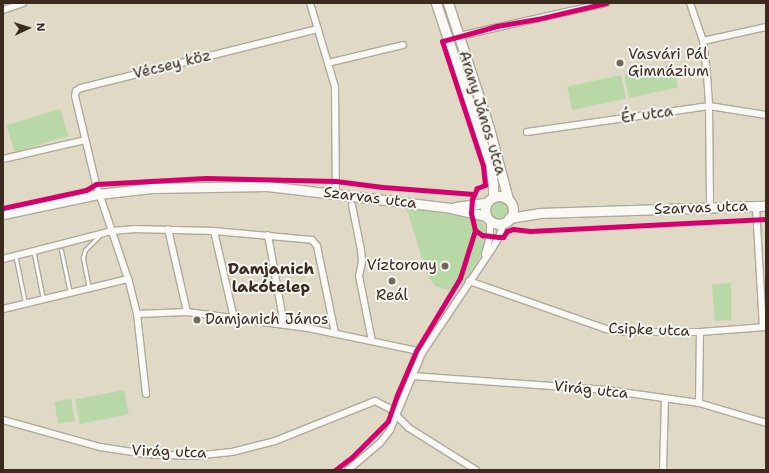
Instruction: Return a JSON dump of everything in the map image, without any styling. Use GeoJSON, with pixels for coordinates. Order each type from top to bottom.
{"type":"FeatureCollection","features":[{"type":"Feature","properties":{"kind":"street"},"geometry":{"type":"LineString","coordinates":[[3,10],[23,3]]}},
{"type":"Feature","properties":{"kind":"street"},"geometry":{"type":"LineString","coordinates":[[310,3],[334,87],[336,194]]}},
{"type":"Feature","properties":{"kind":"street","name":"Arany János utca"},"geometry":{"type":"LineString","coordinates":[[436,3],[490,165],[493,185],[490,200]]}},
{"type":"Feature","properties":{"kind":"street","name":"Arany János utca"},"geometry":{"type":"LineString","coordinates":[[448,3],[489,128],[510,203]]}},
{"type":"Feature","properties":{"kind":"street"},"geometry":{"type":"LineString","coordinates":[[459,36],[606,3]]}},
{"type":"Feature","properties":{"kind":"street"},"geometry":{"type":"LineString","coordinates":[[690,3],[703,41],[709,106],[710,207]]}},
{"type":"Feature","properties":{"kind":"street"},"geometry":{"type":"LineString","coordinates":[[703,41],[766,28]]}},
{"type":"Feature","properties":{"kind":"street","name":"Vécsey köz"},"geometry":{"type":"LineString","coordinates":[[146,394],[137,314],[128,280],[99,194],[75,96],[76,91],[81,88],[318,29]]}},
{"type":"Feature","properties":{"kind":"street"},"geometry":{"type":"LineString","coordinates":[[328,64],[403,44]]}},
{"type":"Feature","properties":{"kind":"street","name":"Ér utca"},"geometry":{"type":"LineString","coordinates":[[527,132],[709,106],[766,115]]}},
{"type":"Feature","properties":{"kind":"street"},"geometry":{"type":"LineString","coordinates":[[3,159],[85,140]]}},
{"type":"Feature","properties":{"kind":"street","name":"Szarvas utca"},"geometry":{"type":"LineString","coordinates":[[3,214],[99,194],[152,188],[267,186],[451,208],[488,218]]}},
{"type":"Feature","properties":{"kind":"street"},"geometry":{"type":"LineString","coordinates":[[349,470],[380,443],[397,416],[422,353],[483,259],[499,238],[507,220],[510,203],[499,196],[490,200],[485,207],[490,237],[483,259]]}},
{"type":"Feature","properties":{"kind":"street","name":"Szarvas utca"},"geometry":{"type":"LineString","coordinates":[[451,208],[490,200]]}},
{"type":"Feature","properties":{"kind":"street","name":"Szarvas utca"},"geometry":{"type":"LineString","coordinates":[[510,203],[540,213]]}},
{"type":"Feature","properties":{"kind":"street"},"geometry":{"type":"LineString","coordinates":[[352,205],[362,250],[362,262],[359,276],[372,341]]}},
{"type":"Feature","properties":{"kind":"street","name":"Szarvas utca"},"geometry":{"type":"LineString","coordinates":[[507,220],[540,213],[586,213],[766,206]]}},
{"type":"Feature","properties":{"kind":"street"},"geometry":{"type":"LineString","coordinates":[[756,207],[764,327]]}},
{"type":"Feature","properties":{"kind":"street"},"geometry":{"type":"LineString","coordinates":[[488,218],[497,223],[507,220]]}},
{"type":"Feature","properties":{"kind":"street"},"geometry":{"type":"LineString","coordinates":[[168,229],[187,312]]}},
{"type":"Feature","properties":{"kind":"street"},"geometry":{"type":"LineString","coordinates":[[3,259],[112,230],[168,229],[214,231],[312,240],[317,246],[335,334]]}},
{"type":"Feature","properties":{"kind":"street"},"geometry":{"type":"LineString","coordinates":[[214,231],[234,318]]}},
{"type":"Feature","properties":{"kind":"street"},"geometry":{"type":"LineString","coordinates":[[268,235],[284,325]]}},
{"type":"Feature","properties":{"kind":"street"},"geometry":{"type":"LineString","coordinates":[[3,309],[128,280]]}},
{"type":"Feature","properties":{"kind":"street","name":"Csipke utca"},"geometry":{"type":"LineString","coordinates":[[469,281],[606,329],[621,332],[700,332],[764,327]]}},
{"type":"Feature","properties":{"kind":"street"},"geometry":{"type":"LineString","coordinates":[[137,314],[187,312],[234,318],[335,334],[422,353]]}},
{"type":"Feature","properties":{"kind":"street"},"geometry":{"type":"LineString","coordinates":[[699,403],[700,332]]}},
{"type":"Feature","properties":{"kind":"street","name":"Virág utca"},"geometry":{"type":"LineString","coordinates":[[412,376],[608,390],[699,403],[766,423]]}},
{"type":"Feature","properties":{"kind":"street"},"geometry":{"type":"LineString","coordinates":[[663,470],[665,399]]}},
{"type":"Feature","properties":{"kind":"street","name":"Virág utca"},"geometry":{"type":"LineString","coordinates":[[3,420],[100,447],[145,454],[193,456],[232,452],[276,441],[375,400],[389,408],[397,416]]}},
{"type":"Feature","properties":{"kind":"street"},"geometry":{"type":"LineString","coordinates":[[397,416],[409,428],[476,470]]}},
{"type":"Feature","properties":{"kind":"lane"},"geometry":{"type":"LineString","coordinates":[[89,289],[83,257],[85,250],[102,233]]}},
{"type":"Feature","properties":{"kind":"lane"},"geometry":{"type":"LineString","coordinates":[[61,250],[70,293]]}},
{"type":"Feature","properties":{"kind":"lane"},"geometry":{"type":"LineString","coordinates":[[34,254],[43,299]]}},
{"type":"Feature","properties":{"kind":"lane"},"geometry":{"type":"LineString","coordinates":[[16,259],[25,303]]}},
{"type":"Feature","properties":{"kind":"green space"},"geometry":{"type":"Polygon","coordinates":[[[673,64],[678,87],[629,98],[624,74],[673,64]]]}},
{"type":"Feature","properties":{"kind":"green space"},"geometry":{"type":"Polygon","coordinates":[[[621,75],[626,98],[572,110],[567,86],[621,75]]]}},
{"type":"Feature","properties":{"kind":"green space"},"geometry":{"type":"Polygon","coordinates":[[[60,109],[68,136],[15,152],[6,125],[60,109]]]}},
{"type":"Feature","properties":{"kind":"green space"},"geometry":{"type":"Polygon","coordinates":[[[499,200],[506,203],[509,210],[506,217],[499,220],[492,217],[489,210],[492,203],[499,200]]]}},
{"type":"Feature","properties":{"kind":"green space"},"geometry":{"type":"Polygon","coordinates":[[[406,207],[479,219],[492,235],[464,285],[448,290],[435,286],[427,274],[406,207]]]}},
{"type":"Feature","properties":{"kind":"green space"},"geometry":{"type":"Polygon","coordinates":[[[731,283],[731,320],[715,321],[712,284],[731,283]]]}},
{"type":"Feature","properties":{"kind":"green space"},"geometry":{"type":"Polygon","coordinates":[[[124,390],[129,415],[80,424],[75,400],[124,390]]]}},
{"type":"Feature","properties":{"kind":"green space"},"geometry":{"type":"Polygon","coordinates":[[[71,399],[75,421],[58,424],[54,402],[71,399]]]}},
{"type":"Feature","properties":{"kind":"cycle path"},"geometry":{"type":"LineString","coordinates":[[606,3],[537,19],[497,26],[442,41],[483,166],[485,185],[477,188],[472,199],[471,213],[475,230],[482,235],[503,237],[507,231],[513,229],[530,231],[766,219]]}},
{"type":"Feature","properties":{"kind":"cycle path"},"geometry":{"type":"LineString","coordinates":[[3,208],[86,190],[96,184],[206,178],[336,181],[383,187],[474,194]]}},
{"type":"Feature","properties":{"kind":"cycle path"},"geometry":{"type":"LineString","coordinates":[[335,470],[352,457],[388,421],[397,395],[416,351],[460,278],[475,230]]}},
{"type":"Feature","properties":{"kind":"place","name":"Vasvári Pál Gimnázium"},"geometry":{"type":"Point","coordinates":[620,63]}},
{"type":"Feature","properties":{"kind":"place","name":"Víztorony"},"geometry":{"type":"Point","coordinates":[445,266]}},
{"type":"Feature","properties":{"kind":"place","name":"Reál"},"geometry":{"type":"Point","coordinates":[392,281]}},
{"type":"Feature","properties":{"kind":"place","name":"Damjanich János"},"geometry":{"type":"Point","coordinates":[197,320]}},
{"type":"Feature","properties":{"kind":"district","name":"Damjanich lakótelep"},"geometry":{"type":"Point","coordinates":[271,278]}}]}
